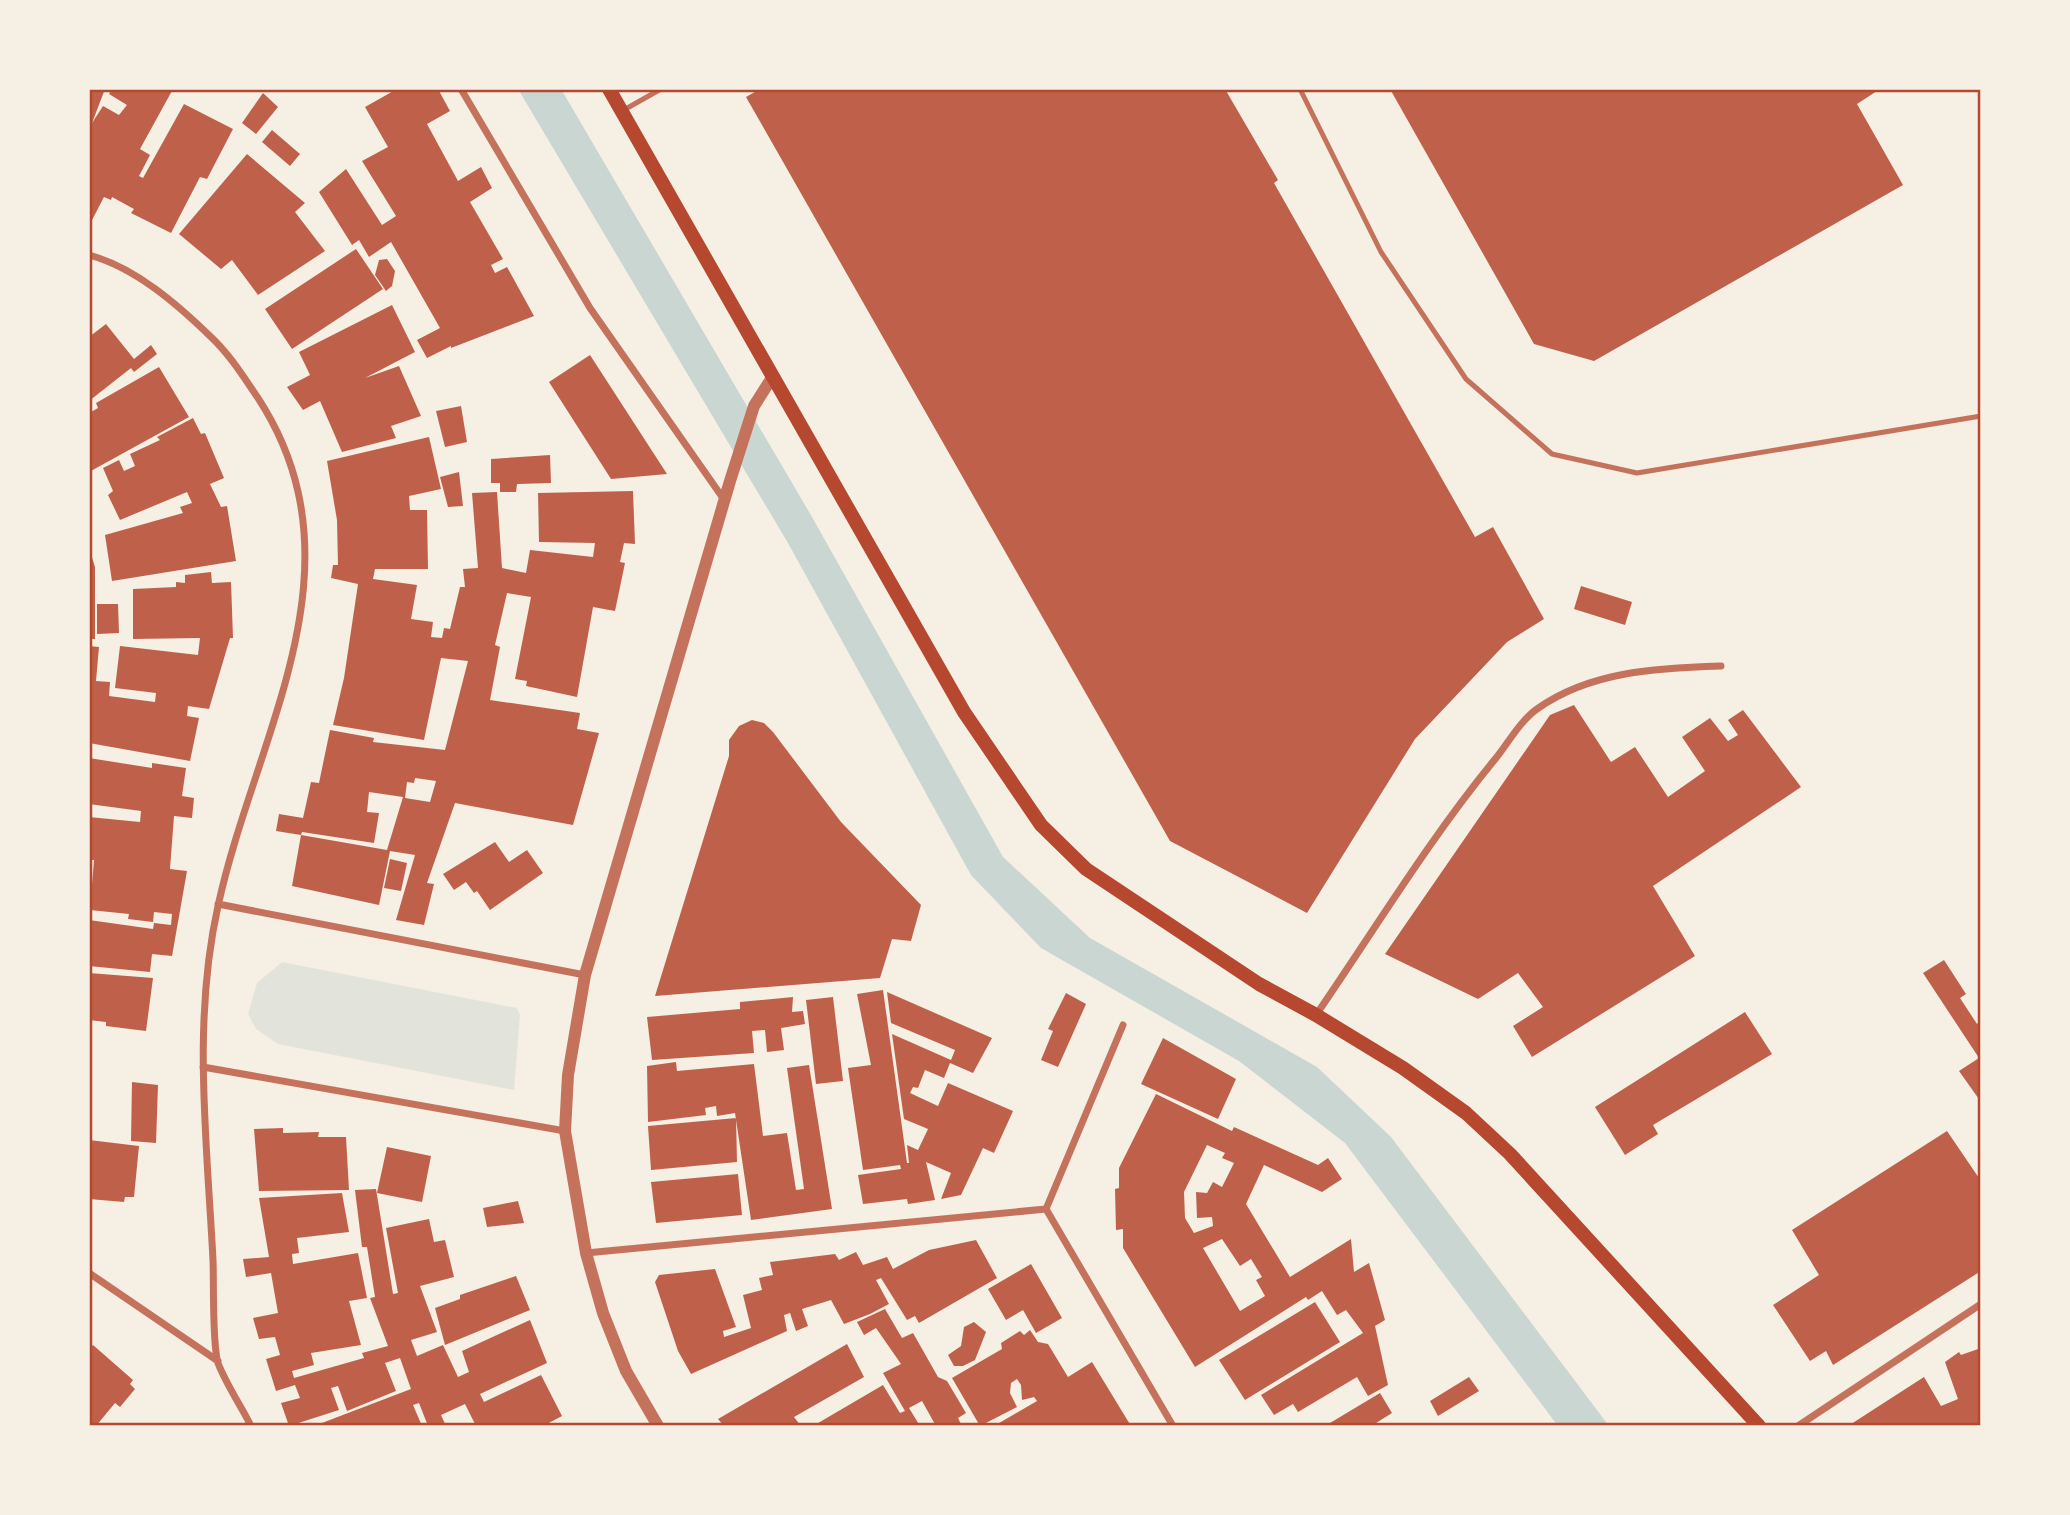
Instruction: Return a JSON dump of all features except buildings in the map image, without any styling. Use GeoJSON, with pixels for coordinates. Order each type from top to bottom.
{"type":"FeatureCollection","features":[{"type":"Feature","properties":{"kind":"main road"},"geometry":{"type":"LineString","coordinates":[[609,89],[964,712],[1041,825],[1086,869],[1259,984],[1403,1068],[1466,1113],[1510,1154],[1759,1426]]}},
{"type":"Feature","properties":{"kind":"street"},"geometry":{"type":"LineString","coordinates":[[461,89],[590,308],[726,502]]}},
{"type":"Feature","properties":{"kind":"street"},"geometry":{"type":"LineString","coordinates":[[89,254],[107,260],[175,302],[229,354],[276,426],[294,474],[306,534],[306,590],[286,680],[218,904],[204,1007],[203,1066],[218,1361],[251,1426]]}},
{"type":"Feature","properties":{"kind":"street"},"geometry":{"type":"LineString","coordinates":[[658,1426],[626,1371],[603,1313],[586,1253],[565,1131],[570,1063],[585,975],[730,481],[754,406],[773,376]]}},
{"type":"Feature","properties":{"kind":"street"},"geometry":{"type":"LineString","coordinates":[[1316,1015],[1477,781],[1535,710],[1573,689],[1613,676],[1663,668],[1721,666]]}},
{"type":"Feature","properties":{"kind":"street"},"geometry":{"type":"LineString","coordinates":[[218,904],[585,975]]}},
{"type":"Feature","properties":{"kind":"street"},"geometry":{"type":"LineString","coordinates":[[1046,1209],[1123,1025]]}},
{"type":"Feature","properties":{"kind":"street"},"geometry":{"type":"LineString","coordinates":[[203,1066],[565,1131]]}},
{"type":"Feature","properties":{"kind":"street"},"geometry":{"type":"LineString","coordinates":[[586,1253],[1046,1209]]}},
{"type":"Feature","properties":{"kind":"street"},"geometry":{"type":"LineString","coordinates":[[1046,1209],[1173,1426]]}},
{"type":"Feature","properties":{"kind":"street"},"geometry":{"type":"LineString","coordinates":[[89,1273],[218,1361]]}},
{"type":"Feature","properties":{"kind":"street"},"geometry":{"type":"LineString","coordinates":[[1798,1426],[1981,1304]]}},
{"type":"Feature","properties":{"kind":"lane"},"geometry":{"type":"LineString","coordinates":[[622,111],[661,89]]}},
{"type":"Feature","properties":{"kind":"lane"},"geometry":{"type":"LineString","coordinates":[[1300,89],[1381,252],[1466,379],[1552,454],[1637,473],[1981,416]]}},
{"type":"Feature","properties":{"kind":"shaded area"},"geometry":{"type":"Polygon","coordinates":[[[518,89],[561,89],[812,517],[1003,857],[1090,938],[1317,1067],[1391,1137],[1609,1426],[1558,1426],[1345,1143],[1239,1061],[1041,948],[971,875],[788,543],[518,89]]]}},
{"type":"Feature","properties":{"kind":"shaded area"},"geometry":{"type":"Polygon","coordinates":[[[282,962],[517,1008],[520,1015],[514,1090],[278,1044],[256,1029],[248,1014],[257,983],[282,962]]]}}]}
